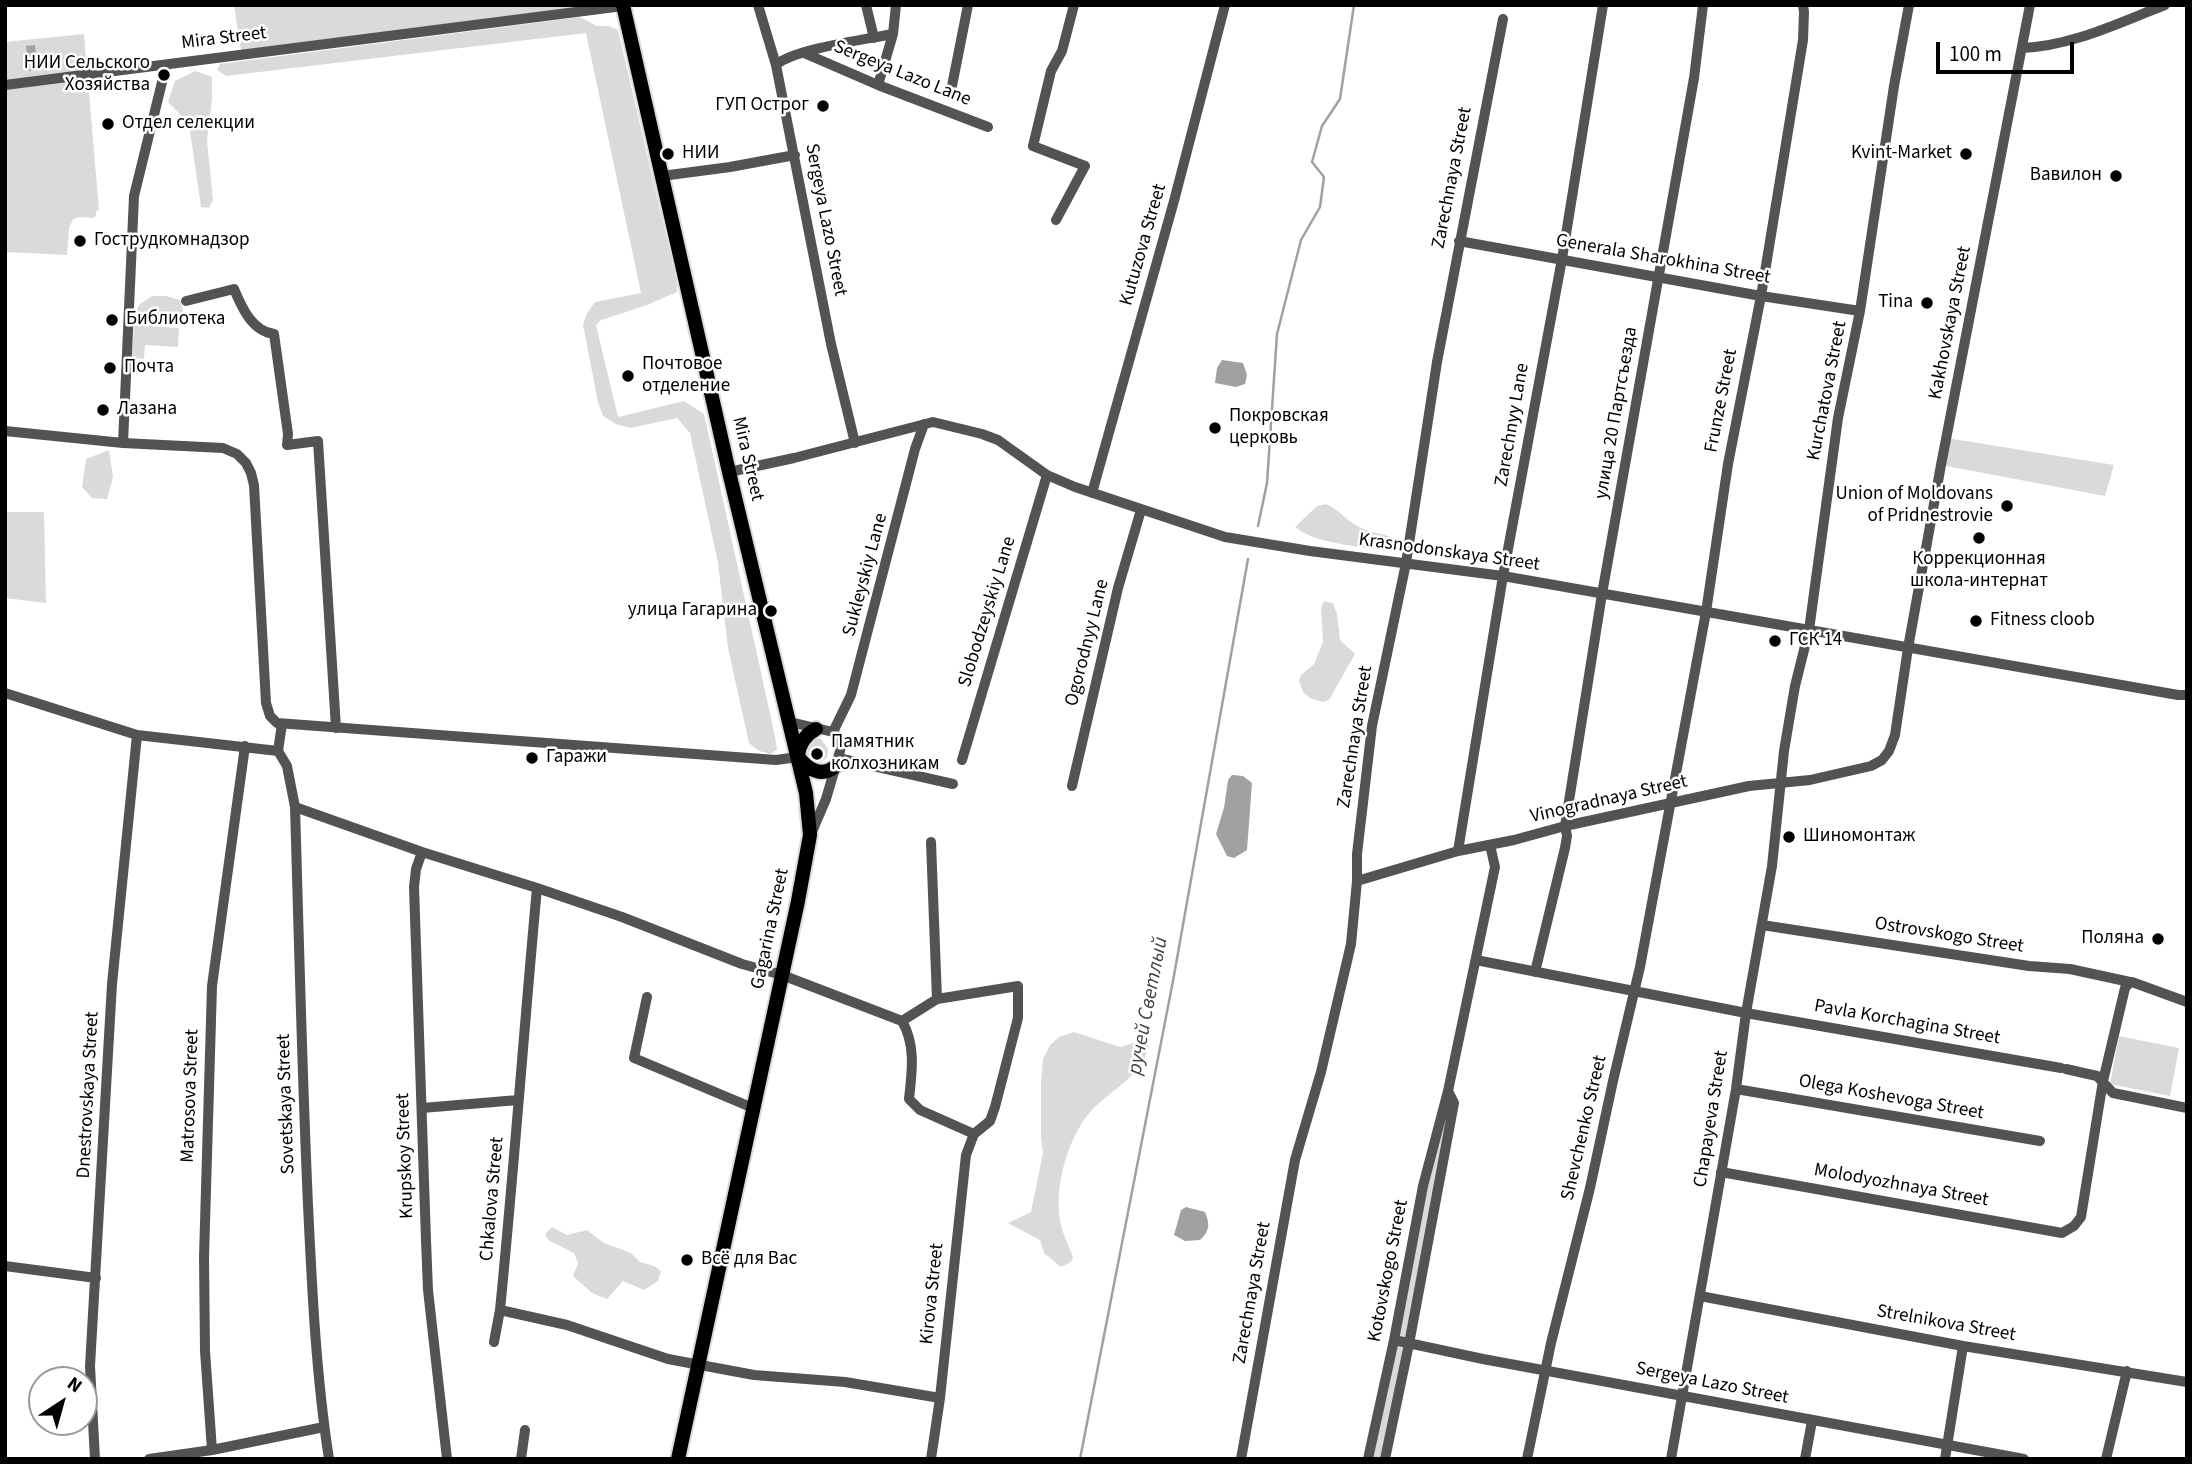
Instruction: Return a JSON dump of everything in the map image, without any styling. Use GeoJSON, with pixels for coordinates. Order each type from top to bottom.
{"type":"FeatureCollection","features":[{"type":"Feature","properties":{"kind":"main road","name":"Mira Street"},"geometry":{"type":"LineString","coordinates":[[623,6],[729,472],[798,757]]}},
{"type":"Feature","properties":{"kind":"main road"},"geometry":{"type":"LineString","coordinates":[[816,729],[802,741],[798,757],[818,773],[827,772],[837,762]]}},
{"type":"Feature","properties":{"kind":"main road","name":"Gagarina Street"},"geometry":{"type":"LineString","coordinates":[[678,1459],[810,835],[806,793],[798,757]]}},
{"type":"Feature","properties":{"kind":"street","name":"Sergeya Lazo Street"},"geometry":{"type":"LineString","coordinates":[[758,5],[776,65],[831,344],[855,443]]}},
{"type":"Feature","properties":{"kind":"street"},"geometry":{"type":"LineString","coordinates":[[866,5],[874,38]]}},
{"type":"Feature","properties":{"kind":"street"},"geometry":{"type":"LineString","coordinates":[[878,85],[893,34],[896,5]]}},
{"type":"Feature","properties":{"kind":"street"},"geometry":{"type":"LineString","coordinates":[[951,90],[968,5]]}},
{"type":"Feature","properties":{"kind":"street"},"geometry":{"type":"LineString","coordinates":[[1056,220],[1085,166],[1033,146],[1051,71],[1062,51],[1074,5]]}},
{"type":"Feature","properties":{"kind":"street","name":"Kutuzova Street"},"geometry":{"type":"LineString","coordinates":[[1092,493],[1174,201],[1225,5]]}},
{"type":"Feature","properties":{"kind":"street","name":"Zarechnyy Lane"},"geometry":{"type":"LineString","coordinates":[[1458,851],[1503,576],[1562,259],[1578,145],[1603,5]]}},
{"type":"Feature","properties":{"kind":"street","name":"улица 20 Партсъезда"},"geometry":{"type":"LineString","coordinates":[[1535,972],[1565,848],[1565,826],[1602,594],[1694,79],[1703,5]]}},
{"type":"Feature","properties":{"kind":"street","name":"Frunze Street"},"geometry":{"type":"LineString","coordinates":[[1671,803],[1706,612],[1726,477],[1761,296],[1803,40],[1802,5]]}},
{"type":"Feature","properties":{"kind":"street","name":"Kurchatova Street"},"geometry":{"type":"LineString","coordinates":[[1782,783],[1784,751],[1795,686],[1809,630],[1838,418],[1860,311],[1909,5]]}},
{"type":"Feature","properties":{"kind":"street","name":"Kakhovskaya Street"},"geometry":{"type":"LineString","coordinates":[[1871,766],[1882,760],[1889,751],[1895,734],[1908,648],[2030,5]]}},
{"type":"Feature","properties":{"kind":"street"},"geometry":{"type":"LineString","coordinates":[[2022,48],[2076,40],[2165,5]]}},
{"type":"Feature","properties":{"kind":"street","name":"Mira Street"},"geometry":{"type":"LineString","coordinates":[[123,443],[134,196],[166,66],[623,6]]}},
{"type":"Feature","properties":{"kind":"street","name":"Zarechnaya Street"},"geometry":{"type":"LineString","coordinates":[[1241,1459],[1295,1160],[1321,1072],[1351,944],[1357,854],[1373,726],[1406,563],[1459,241],[1503,19]]}},
{"type":"Feature","properties":{"kind":"street"},"geometry":{"type":"LineString","coordinates":[[776,65],[804,53],[893,34]]}},
{"type":"Feature","properties":{"kind":"street","name":"Sergeya Lazo Lane"},"geometry":{"type":"LineString","coordinates":[[804,53],[988,127]]}},
{"type":"Feature","properties":{"kind":"street"},"geometry":{"type":"LineString","coordinates":[[5,85],[166,66]]}},
{"type":"Feature","properties":{"kind":"street"},"geometry":{"type":"LineString","coordinates":[[662,176],[795,155]]}},
{"type":"Feature","properties":{"kind":"street","name":"Generala Sharokhina Street"},"geometry":{"type":"LineString","coordinates":[[1459,241],[1761,296],[1860,311]]}},
{"type":"Feature","properties":{"kind":"street"},"geometry":{"type":"LineString","coordinates":[[186,301],[234,289],[247,315],[264,332],[275,334],[288,434],[287,445],[318,441],[336,727]]}},
{"type":"Feature","properties":{"kind":"street","name":"Krasnodonskaya Street"},"geometry":{"type":"LineString","coordinates":[[729,472],[924,424],[942,423],[998,440],[1047,475],[1092,493],[1225,537],[1503,576],[2187,695]]}},
{"type":"Feature","properties":{"kind":"street","name":"Sukleyskiy Lane"},"geometry":{"type":"LineString","coordinates":[[833,732],[851,695],[915,449],[924,424]]}},
{"type":"Feature","properties":{"kind":"street"},"geometry":{"type":"LineString","coordinates":[[5,431],[123,443],[223,448],[237,454],[246,463],[251,473],[256,509],[266,703],[277,723],[776,761],[798,757]]}},
{"type":"Feature","properties":{"kind":"street","name":"Slobodzeyskiy Lane"},"geometry":{"type":"LineString","coordinates":[[962,760],[1047,475]]}},
{"type":"Feature","properties":{"kind":"street","name":"Ogorodnyy Lane"},"geometry":{"type":"LineString","coordinates":[[1072,786],[1118,588],[1141,510]]}},
{"type":"Feature","properties":{"kind":"street"},"geometry":{"type":"LineString","coordinates":[[5,692],[137,735],[278,751],[282,723]]}},
{"type":"Feature","properties":{"kind":"street"},"geometry":{"type":"LineString","coordinates":[[790,722],[833,732],[841,743],[820,816],[810,835]]}},
{"type":"Feature","properties":{"kind":"street","name":"Dnestrovskaya Street"},"geometry":{"type":"LineString","coordinates":[[95,1459],[90,1366],[112,985],[137,735]]}},
{"type":"Feature","properties":{"kind":"street","name":"Matrosova Street"},"geometry":{"type":"LineString","coordinates":[[212,1450],[205,1351],[204,1257],[212,986],[245,746]]}},
{"type":"Feature","properties":{"kind":"street","name":"Sovetskaya Street"},"geometry":{"type":"LineString","coordinates":[[278,751],[287,766],[295,807],[309,1224],[324,1427],[329,1459]]}},
{"type":"Feature","properties":{"kind":"street"},"geometry":{"type":"LineString","coordinates":[[837,762],[953,784]]}},
{"type":"Feature","properties":{"kind":"street","name":"Vinogradnaya Street"},"geometry":{"type":"LineString","coordinates":[[1357,881],[1458,851],[1565,826],[1757,785],[1810,780],[1871,766]]}},
{"type":"Feature","properties":{"kind":"street","name":"Chapayeva Street"},"geometry":{"type":"LineString","coordinates":[[1671,1459],[1736,1089],[1746,1013],[1772,866],[1782,783]]}},
{"type":"Feature","properties":{"kind":"street","name":"Shevchenko Street"},"geometry":{"type":"LineString","coordinates":[[1527,1459],[1634,992],[1671,803]]}},
{"type":"Feature","properties":{"kind":"street"},"geometry":{"type":"LineString","coordinates":[[295,807],[422,852],[537,887],[902,1021],[909,1033],[913,1068],[909,1099],[920,1110],[974,1134]]}},
{"type":"Feature","properties":{"kind":"street"},"geometry":{"type":"LineString","coordinates":[[1495,867],[1505,847],[1514,840]]}},
{"type":"Feature","properties":{"kind":"street"},"geometry":{"type":"LineString","coordinates":[[902,1021],[937,999],[931,842]]}},
{"type":"Feature","properties":{"kind":"street","name":"Kotovskogo Street"},"geometry":{"type":"LineString","coordinates":[[1368,1459],[1423,1186],[1448,1091],[1495,867],[1490,845]]}},
{"type":"Feature","properties":{"kind":"street","name":"Krupskoy Street"},"geometry":{"type":"LineString","coordinates":[[422,852],[414,887],[428,1290],[447,1459]]}},
{"type":"Feature","properties":{"kind":"street","name":"Chkalova Street"},"geometry":{"type":"LineString","coordinates":[[494,1342],[500,1310],[517,1142],[518,1100],[537,887]]}},
{"type":"Feature","properties":{"kind":"street","name":"Ostrovskogo Street"},"geometry":{"type":"LineString","coordinates":[[1762,925],[2070,969],[2130,982],[2187,1002]]}},
{"type":"Feature","properties":{"kind":"street","name":"Pavla Korchagina Street"},"geometry":{"type":"LineString","coordinates":[[1476,960],[1746,1013],[2094,1075],[2113,1093],[2187,1108]]}},
{"type":"Feature","properties":{"kind":"street"},"geometry":{"type":"LineString","coordinates":[[2103,1081],[2125,988],[2130,982]]}},
{"type":"Feature","properties":{"kind":"street","name":"Kirova Street"},"geometry":{"type":"LineString","coordinates":[[931,1459],[966,1155],[974,1134],[990,1121],[995,1107],[1018,1018],[1018,986],[937,999]]}},
{"type":"Feature","properties":{"kind":"street"},"geometry":{"type":"LineString","coordinates":[[647,997],[634,1058],[754,1108]]}},
{"type":"Feature","properties":{"kind":"street","name":"Molodyozhnaya Street"},"geometry":{"type":"LineString","coordinates":[[1721,1172],[2062,1233],[2074,1226],[2081,1217],[2103,1081]]}},
{"type":"Feature","properties":{"kind":"street","name":"Olega Koshevoga Street"},"geometry":{"type":"LineString","coordinates":[[1736,1089],[2040,1141]]}},
{"type":"Feature","properties":{"kind":"street","name":"Kotovskogo Street"},"geometry":{"type":"LineString","coordinates":[[1385,1459],[1454,1103],[1448,1091]]}},
{"type":"Feature","properties":{"kind":"street"},"geometry":{"type":"LineString","coordinates":[[422,1108],[518,1100]]}},
{"type":"Feature","properties":{"kind":"street"},"geometry":{"type":"LineString","coordinates":[[5,1266],[96,1278]]}},
{"type":"Feature","properties":{"kind":"street","name":"Strelnikova Street"},"geometry":{"type":"LineString","coordinates":[[1700,1296],[1963,1346],[2187,1382]]}},
{"type":"Feature","properties":{"kind":"street"},"geometry":{"type":"LineString","coordinates":[[500,1310],[567,1325],[668,1359],[754,1375],[845,1382],[940,1398]]}},
{"type":"Feature","properties":{"kind":"street","name":"Sergeya Lazo Street"},"geometry":{"type":"LineString","coordinates":[[1394,1340],[2024,1459]]}},
{"type":"Feature","properties":{"kind":"street"},"geometry":{"type":"LineString","coordinates":[[1945,1459],[1963,1346]]}},
{"type":"Feature","properties":{"kind":"street"},"geometry":{"type":"LineString","coordinates":[[2106,1459],[2127,1371]]}},
{"type":"Feature","properties":{"kind":"street"},"geometry":{"type":"LineString","coordinates":[[1805,1459],[1812,1421]]}},
{"type":"Feature","properties":{"kind":"street"},"geometry":{"type":"LineString","coordinates":[[149,1459],[212,1450],[324,1427]]}},
{"type":"Feature","properties":{"kind":"street"},"geometry":{"type":"LineString","coordinates":[[521,1459],[525,1430]]}},
{"type":"Feature","properties":{"kind":"shaded area"},"geometry":{"type":"Polygon","coordinates":[[[234,5],[594,5],[241,50],[234,5]]]}},
{"type":"Feature","properties":{"kind":"shaded area"},"geometry":{"type":"Polygon","coordinates":[[[580,17],[597,26],[609,26],[618,30],[677,283],[677,292],[601,320],[596,325],[618,417],[684,401],[704,414],[775,736],[777,749],[771,754],[759,751],[749,743],[728,648],[718,563],[690,433],[677,418],[630,428],[616,424],[603,416],[598,402],[583,325],[587,313],[595,302],[641,293],[586,33],[226,76],[217,70],[220,64],[580,17]]]}},
{"type":"Feature","properties":{"kind":"shaded area"},"geometry":{"type":"Polygon","coordinates":[[[84,34],[99,210],[93,218],[73,219],[69,228],[67,255],[5,252],[5,42],[84,34]]]}},
{"type":"Feature","properties":{"kind":"shaded area"},"geometry":{"type":"Polygon","coordinates":[[[35,45],[38,70],[29,71],[26,46],[35,45]]]}},
{"type":"Feature","properties":{"kind":"shaded area"},"geometry":{"type":"Polygon","coordinates":[[[195,71],[212,77],[207,141],[213,200],[209,208],[201,207],[190,131],[179,113],[168,102],[175,81],[195,71]]]}},
{"type":"Feature","properties":{"kind":"shaded area"},"geometry":{"type":"Polygon","coordinates":[[[152,296],[180,300],[185,317],[175,323],[137,322],[131,318],[140,304],[152,296]]]}},
{"type":"Feature","properties":{"kind":"shaded area"},"geometry":{"type":"Polygon","coordinates":[[[134,325],[179,328],[178,347],[145,345],[144,359],[132,358],[134,325]]]}},
{"type":"Feature","properties":{"kind":"shaded area"},"geometry":{"type":"Polygon","coordinates":[[[1222,360],[1243,363],[1247,375],[1245,384],[1236,387],[1215,383],[1217,368],[1222,360]]]}},
{"type":"Feature","properties":{"kind":"shaded area"},"geometry":{"type":"Polygon","coordinates":[[[1947,438],[2114,465],[2105,496],[1941,465],[1947,438]]]}},
{"type":"Feature","properties":{"kind":"shaded area"},"geometry":{"type":"Polygon","coordinates":[[[109,450],[113,477],[107,499],[92,498],[82,487],[86,459],[109,450]]]}},
{"type":"Feature","properties":{"kind":"shaded area"},"geometry":{"type":"Polygon","coordinates":[[[1326,504],[1357,526],[1399,541],[1396,550],[1358,547],[1315,538],[1295,527],[1317,506],[1326,504]]]}},
{"type":"Feature","properties":{"kind":"shaded area"},"geometry":{"type":"Polygon","coordinates":[[[6,512],[44,512],[46,603],[5,598],[6,512]]]}},
{"type":"Feature","properties":{"kind":"shaded area"},"geometry":{"type":"Polygon","coordinates":[[[1324,601],[1333,603],[1340,640],[1355,654],[1329,700],[1323,702],[1310,698],[1303,692],[1299,680],[1314,664],[1323,642],[1321,608],[1324,601]]]}},
{"type":"Feature","properties":{"kind":"shaded area"},"geometry":{"type":"Polygon","coordinates":[[[812,738],[821,739],[828,749],[827,758],[817,765],[808,763],[802,747],[812,738]]]}},
{"type":"Feature","properties":{"kind":"shaded area"},"geometry":{"type":"Polygon","coordinates":[[[1232,775],[1243,776],[1252,783],[1247,850],[1234,858],[1227,856],[1216,834],[1224,808],[1228,780],[1232,775]]]}},
{"type":"Feature","properties":{"kind":"shaded area"},"geometry":{"type":"Polygon","coordinates":[[[1074,1032],[1120,1047],[1143,1040],[1149,1046],[1140,1066],[1133,1074],[1100,1102],[1083,1121],[1070,1147],[1061,1177],[1059,1207],[1061,1226],[1073,1257],[1071,1262],[1061,1267],[1044,1253],[1040,1240],[1008,1223],[1031,1212],[1043,1153],[1043,1059],[1050,1045],[1059,1037],[1074,1032]]]}},
{"type":"Feature","properties":{"kind":"shaded area"},"geometry":{"type":"Polygon","coordinates":[[[2119,1036],[2179,1048],[2170,1096],[2110,1084],[2119,1036]]]}},
{"type":"Feature","properties":{"kind":"shaded area"},"geometry":{"type":"Polygon","coordinates":[[[1448,1091],[1454,1103],[1385,1459],[1368,1459],[1448,1091]]]}},
{"type":"Feature","properties":{"kind":"shaded area"},"geometry":{"type":"Polygon","coordinates":[[[1186,1207],[1205,1212],[1208,1227],[1200,1240],[1185,1241],[1174,1235],[1181,1210],[1186,1207]]]}},
{"type":"Feature","properties":{"kind":"shaded area"},"geometry":{"type":"Polygon","coordinates":[[[552,1227],[567,1235],[587,1230],[604,1243],[631,1253],[640,1262],[661,1271],[658,1281],[644,1290],[623,1281],[607,1299],[592,1293],[573,1276],[578,1263],[574,1253],[548,1240],[545,1234],[552,1227]]]}},
{"type":"Feature","properties":{"kind":"waterway","name":"ручей Светлый"},"geometry":{"type":"LineString","coordinates":[[1258,526],[1267,483],[1277,334],[1301,240],[1320,207],[1324,177],[1312,162],[1322,126],[1340,99],[1354,5]]}},
{"type":"Feature","properties":{"kind":"waterway","name":"ручей Светлый"},"geometry":{"type":"LineString","coordinates":[[1080,1459],[1173,981],[1248,559]]}},
{"type":"Feature","properties":{"kind":"place","name":"НИИ Сельского Хозяйства"},"geometry":{"type":"Point","coordinates":[164,75]}},
{"type":"Feature","properties":{"kind":"place","name":"ГУП Острог"},"geometry":{"type":"Point","coordinates":[823,106]}},
{"type":"Feature","properties":{"kind":"place","name":"Отдел селекции"},"geometry":{"type":"Point","coordinates":[108,124]}},
{"type":"Feature","properties":{"kind":"place","name":"НИИ"},"geometry":{"type":"Point","coordinates":[668,154]}},
{"type":"Feature","properties":{"kind":"place","name":"Kvint-Market"},"geometry":{"type":"Point","coordinates":[1966,154]}},
{"type":"Feature","properties":{"kind":"place","name":"Вавилон"},"geometry":{"type":"Point","coordinates":[2116,176]}},
{"type":"Feature","properties":{"kind":"place","name":"Гострудкомнадзор"},"geometry":{"type":"Point","coordinates":[80,241]}},
{"type":"Feature","properties":{"kind":"place","name":"Tina"},"geometry":{"type":"Point","coordinates":[1927,303]}},
{"type":"Feature","properties":{"kind":"place","name":"Библиотека"},"geometry":{"type":"Point","coordinates":[112,320]}},
{"type":"Feature","properties":{"kind":"place","name":"Почта"},"geometry":{"type":"Point","coordinates":[110,368]}},
{"type":"Feature","properties":{"kind":"place","name":"Почтовое отделение"},"geometry":{"type":"Point","coordinates":[628,376]}},
{"type":"Feature","properties":{"kind":"place","name":"Лазана"},"geometry":{"type":"Point","coordinates":[103,410]}},
{"type":"Feature","properties":{"kind":"place","name":"Покровская церковь"},"geometry":{"type":"Point","coordinates":[1215,428]}},
{"type":"Feature","properties":{"kind":"place","name":"Union of Moldovans of Pridnestrovie"},"geometry":{"type":"Point","coordinates":[2007,506]}},
{"type":"Feature","properties":{"kind":"place","name":"Коррекционная школа-интернат"},"geometry":{"type":"Point","coordinates":[1979,538]}},
{"type":"Feature","properties":{"kind":"place","name":"улица Гагарина"},"geometry":{"type":"Point","coordinates":[771,611]}},
{"type":"Feature","properties":{"kind":"place","name":"Fitness cloob"},"geometry":{"type":"Point","coordinates":[1976,621]}},
{"type":"Feature","properties":{"kind":"place","name":"ГСК 14"},"geometry":{"type":"Point","coordinates":[1775,641]}},
{"type":"Feature","properties":{"kind":"place","name":"Памятник колхозникам"},"geometry":{"type":"Point","coordinates":[817,754]}},
{"type":"Feature","properties":{"kind":"place","name":"Гаражи"},"geometry":{"type":"Point","coordinates":[532,758]}},
{"type":"Feature","properties":{"kind":"place","name":"Шиномонтаж"},"geometry":{"type":"Point","coordinates":[1789,837]}},
{"type":"Feature","properties":{"kind":"place","name":"Поляна"},"geometry":{"type":"Point","coordinates":[2158,939]}},
{"type":"Feature","properties":{"kind":"place","name":"Всё для Вас"},"geometry":{"type":"Point","coordinates":[687,1260]}}]}
